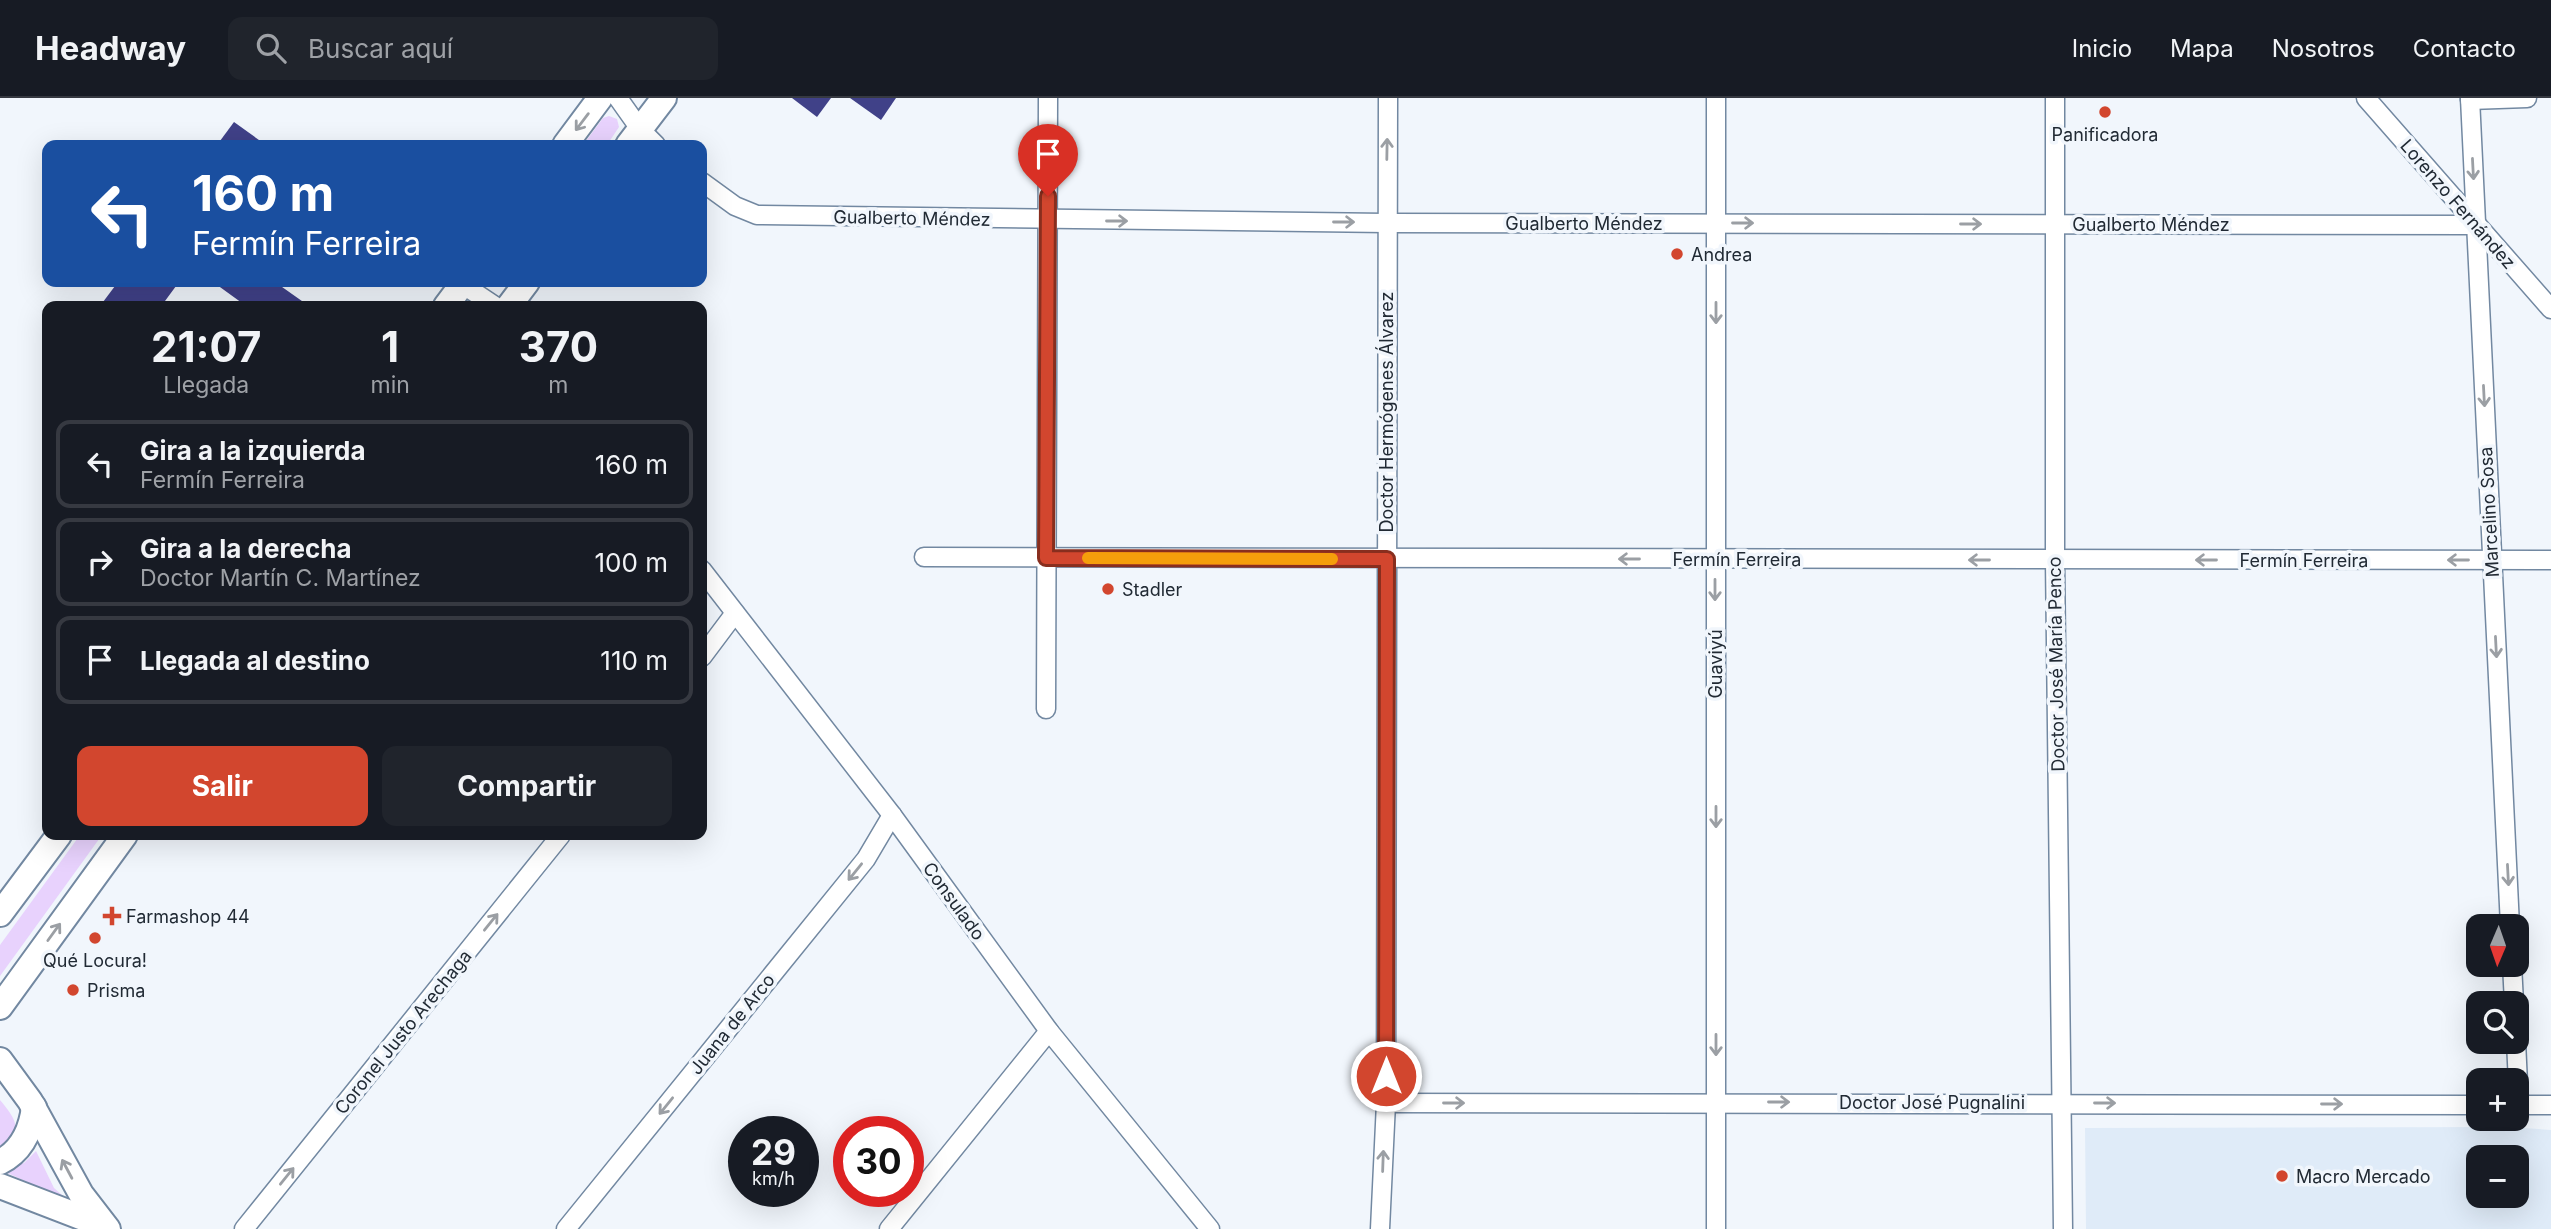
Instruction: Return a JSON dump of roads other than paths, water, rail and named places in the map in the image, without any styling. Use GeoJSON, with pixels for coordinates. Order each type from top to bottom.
{"type":"FeatureCollection","features":[{"type":"Feature","properties":{"kind":"main road"},"geometry":{"type":"LineString","coordinates":[[569,140],[600,98]]}},
{"type":"Feature","properties":{"kind":"main road"},"geometry":{"type":"LineString","coordinates":[[641,140],[664,98]]}},
{"type":"Feature","properties":{"kind":"main road"},"geometry":{"type":"LineString","coordinates":[[0,914],[55,840]]}},
{"type":"Feature","properties":{"kind":"main road"},"geometry":{"type":"LineString","coordinates":[[0,1007],[121,840]]}},
{"type":"Feature","properties":{"kind":"main road"},"geometry":{"type":"LineString","coordinates":[[0,1060],[34,1107],[81,1194],[106,1227]]}},
{"type":"Feature","properties":{"kind":"main road"},"geometry":{"type":"LineString","coordinates":[[0,1162],[14,1155],[25,1139],[34,1107]]}},
{"type":"Feature","properties":{"kind":"main road"},"geometry":{"type":"LineString","coordinates":[[0,1186],[106,1227]]}},
{"type":"Feature","properties":{"kind":"street"},"geometry":{"type":"LineString","coordinates":[[618,98],[641,140]]}},
{"type":"Feature","properties":{"kind":"street"},"geometry":{"type":"LineString","coordinates":[[1046,709],[1048,98]]}},
{"type":"Feature","properties":{"kind":"street","name":"Doctor Hermógenes Álvarez"},"geometry":{"type":"LineString","coordinates":[[1380,1229],[1386,1103],[1388,98]]}},
{"type":"Feature","properties":{"kind":"street","name":"Guaviyú"},"geometry":{"type":"LineString","coordinates":[[1716,98],[1716,1229]]}},
{"type":"Feature","properties":{"kind":"street","name":"Doctor José María Penco"},"geometry":{"type":"LineString","coordinates":[[2055,98],[2055,560],[2063,1229]]}},
{"type":"Feature","properties":{"kind":"street","name":"Lorenzo Fernández"},"geometry":{"type":"LineString","coordinates":[[2366,98],[2551,309]]}},
{"type":"Feature","properties":{"kind":"street"},"geometry":{"type":"LineString","coordinates":[[2470,99],[2527,98]]}},
{"type":"Feature","properties":{"kind":"street","name":"Marcelino Sosa"},"geometry":{"type":"LineString","coordinates":[[2470,99],[2509,914]]}},
{"type":"Feature","properties":{"kind":"street","name":"Gualberto Méndez"},"geometry":{"type":"LineString","coordinates":[[707,186],[735,206],[758,215],[1386,223],[2476,225]]}},
{"type":"Feature","properties":{"kind":"street"},"geometry":{"type":"LineString","coordinates":[[469,287],[488,301]]}},
{"type":"Feature","properties":{"kind":"street","name":"Fermín Ferreira"},"geometry":{"type":"LineString","coordinates":[[924,557],[2551,560]]}},
{"type":"Feature","properties":{"kind":"street","name":"Consulado"},"geometry":{"type":"LineString","coordinates":[[707,577],[892,815],[1049,1031],[1210,1229]]}},
{"type":"Feature","properties":{"kind":"street"},"geometry":{"type":"LineString","coordinates":[[707,650],[735,613]]}},
{"type":"Feature","properties":{"kind":"street","name":"Juana de Arco"},"geometry":{"type":"LineString","coordinates":[[566,1229],[866,859],[892,815]]}},
{"type":"Feature","properties":{"kind":"street","name":"Coronel Justo Arechaga"},"geometry":{"type":"LineString","coordinates":[[244,1229],[557,840]]}},
{"type":"Feature","properties":{"kind":"street"},"geometry":{"type":"LineString","coordinates":[[889,1229],[1049,1031]]}},
{"type":"Feature","properties":{"kind":"street","name":"Doctor José Pugnalini"},"geometry":{"type":"LineString","coordinates":[[1386,1103],[2466,1105]]}},
{"type":"Feature","properties":{"kind":"street"},"geometry":{"type":"LineString","coordinates":[[2529,1105],[2551,1105]]}},
{"type":"Feature","properties":{"kind":"place","name":"Panificadora"},"geometry":{"type":"Point","coordinates":[2105,112]}},
{"type":"Feature","properties":{"kind":"place","name":"Andrea"},"geometry":{"type":"Point","coordinates":[1677,254]}},
{"type":"Feature","properties":{"kind":"place","name":"Stadler"},"geometry":{"type":"Point","coordinates":[1108,589]}},
{"type":"Feature","properties":{"kind":"place","name":"Farmashop 44"},"geometry":{"type":"Point","coordinates":[112,916]}},
{"type":"Feature","properties":{"kind":"place","name":"Qué Locura!"},"geometry":{"type":"Point","coordinates":[95,938]}},
{"type":"Feature","properties":{"kind":"place","name":"Prisma"},"geometry":{"type":"Point","coordinates":[73,990]}},
{"type":"Feature","properties":{"kind":"place","name":"Macro Mercado"},"geometry":{"type":"Point","coordinates":[2282,1176]}}]}
